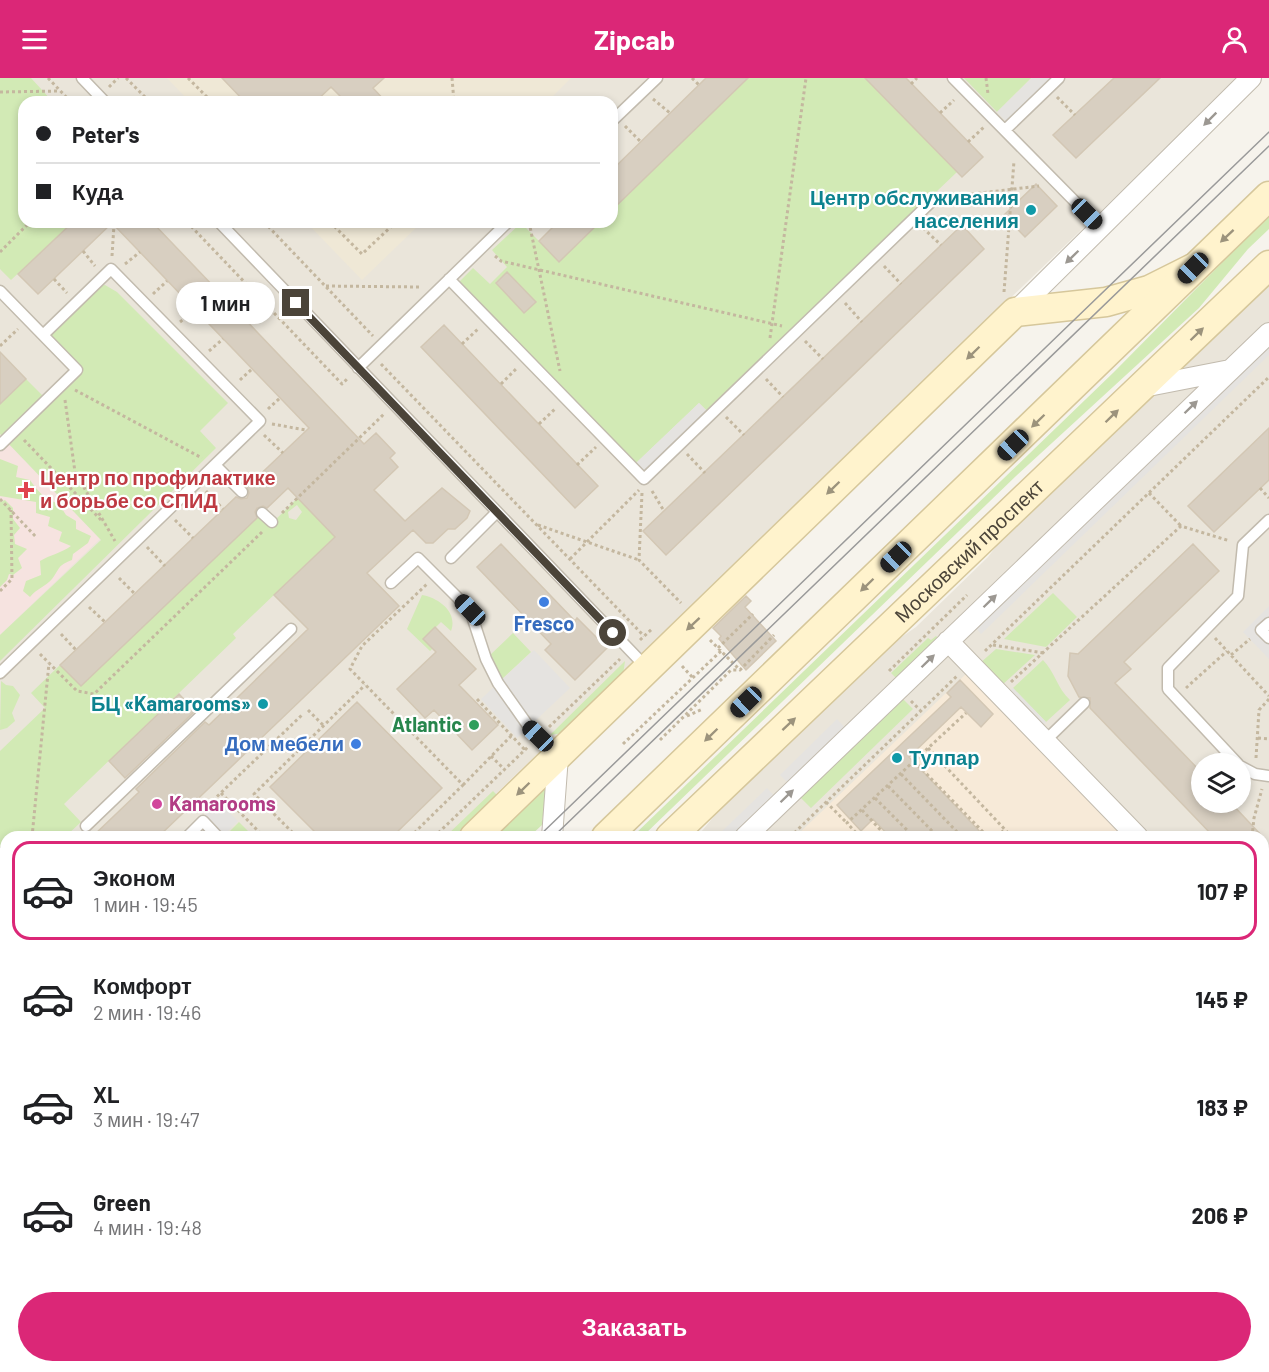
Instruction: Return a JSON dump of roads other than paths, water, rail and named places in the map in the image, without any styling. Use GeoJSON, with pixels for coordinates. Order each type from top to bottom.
{"type":"FeatureCollection","features":[{"type":"Feature","properties":{"kind":"main road"},"geometry":{"type":"LineString","coordinates":[[612,831],[1269,196]]}},
{"type":"Feature","properties":{"kind":"main road","name":"Московский проспект"},"geometry":{"type":"LineString","coordinates":[[676,831],[1269,265]]}},
{"type":"Feature","properties":{"kind":"main road"},"geometry":{"type":"LineString","coordinates":[[480,831],[558,756],[1009,303],[1106,302],[1149,290],[1193,268]]}},
{"type":"Feature","properties":{"kind":"main road"},"geometry":{"type":"LineString","coordinates":[[683,831],[695,813]]}},
{"type":"Feature","properties":{"kind":"street"},"geometry":{"type":"LineString","coordinates":[[1009,303],[1101,228],[1251,78]]}},
{"type":"Feature","properties":{"kind":"street"},"geometry":{"type":"LineString","coordinates":[[751,831],[1269,333]]}},
{"type":"Feature","properties":{"kind":"street"},"geometry":{"type":"LineString","coordinates":[[1143,387],[1230,370]]}},
{"type":"Feature","properties":{"kind":"street"},"geometry":{"type":"LineString","coordinates":[[948,641],[1132,831]]}},
{"type":"Feature","properties":{"kind":"street"},"geometry":{"type":"LineString","coordinates":[[552,831],[558,756]]}},
{"type":"Feature","properties":{"kind":"lane"},"geometry":{"type":"LineString","coordinates":[[82,78],[105,96]]}},
{"type":"Feature","properties":{"kind":"lane"},"geometry":{"type":"LineString","coordinates":[[618,115],[657,78]]}},
{"type":"Feature","properties":{"kind":"lane"},"geometry":{"type":"LineString","coordinates":[[953,78],[1101,228]]}},
{"type":"Feature","properties":{"kind":"lane"},"geometry":{"type":"LineString","coordinates":[[1005,130],[1059,78]]}},
{"type":"Feature","properties":{"kind":"lane"},"geometry":{"type":"LineString","coordinates":[[449,279],[644,479],[934,199]]}},
{"type":"Feature","properties":{"kind":"lane"},"geometry":{"type":"LineString","coordinates":[[225,228],[646,667]]}},
{"type":"Feature","properties":{"kind":"lane"},"geometry":{"type":"LineString","coordinates":[[358,368],[502,228]]}},
{"type":"Feature","properties":{"kind":"lane"},"geometry":{"type":"LineString","coordinates":[[0,673],[257,424],[110,273],[43,335]]}},
{"type":"Feature","properties":{"kind":"lane"},"geometry":{"type":"LineString","coordinates":[[0,291],[77,370],[0,445]]}},
{"type":"Feature","properties":{"kind":"lane"},"geometry":{"type":"LineString","coordinates":[[215,465],[242,492]]}},
{"type":"Feature","properties":{"kind":"lane"},"geometry":{"type":"LineString","coordinates":[[451,558],[497,512]]}},
{"type":"Feature","properties":{"kind":"lane"},"geometry":{"type":"LineString","coordinates":[[262,513],[272,522]]}},
{"type":"Feature","properties":{"kind":"lane"},"geometry":{"type":"LineString","coordinates":[[1228,753],[1168,689],[1168,668],[1238,596],[1243,545],[1269,520]]}},
{"type":"Feature","properties":{"kind":"lane"},"geometry":{"type":"LineString","coordinates":[[391,584],[418,558],[470,610],[486,659],[498,683],[529,727],[558,756]]}},
{"type":"Feature","properties":{"kind":"lane"},"geometry":{"type":"LineString","coordinates":[[1269,623],[1261,630],[1269,638]]}},
{"type":"Feature","properties":{"kind":"lane"},"geometry":{"type":"LineString","coordinates":[[86,826],[291,629]]}},
{"type":"Feature","properties":{"kind":"lane"},"geometry":{"type":"LineString","coordinates":[[1045,741],[1084,702]]}},
{"type":"Feature","properties":{"kind":"lane"},"geometry":{"type":"LineString","coordinates":[[193,831],[203,821],[212,831]]}},
{"type":"Feature","properties":{"kind":"tram line"},"geometry":{"type":"LineString","coordinates":[[544,831],[1269,132]]}},
{"type":"Feature","properties":{"kind":"tram line"},"geometry":{"type":"LineString","coordinates":[[559,831],[1269,146]]}},
{"type":"Feature","properties":{"kind":"place","name":"Центр обслуживания населения"},"geometry":{"type":"Point","coordinates":[1031,210]}},
{"type":"Feature","properties":{"kind":"place","name":"Центр по профилактике и борьбе со СПИД"},"geometry":{"type":"Point","coordinates":[26,490]}},
{"type":"Feature","properties":{"kind":"place","name":"Fresco"},"geometry":{"type":"Point","coordinates":[544,602]}},
{"type":"Feature","properties":{"kind":"place","name":"БЦ «Kamarooms»"},"geometry":{"type":"Point","coordinates":[263,704]}},
{"type":"Feature","properties":{"kind":"place","name":"Atlantic"},"geometry":{"type":"Point","coordinates":[474,725]}},
{"type":"Feature","properties":{"kind":"place","name":"Дом мебели"},"geometry":{"type":"Point","coordinates":[356,744]}},
{"type":"Feature","properties":{"kind":"place","name":"Тулпар"},"geometry":{"type":"Point","coordinates":[897,758]}},
{"type":"Feature","properties":{"kind":"place","name":"Kamarooms"},"geometry":{"type":"Point","coordinates":[157,804]}}]}
